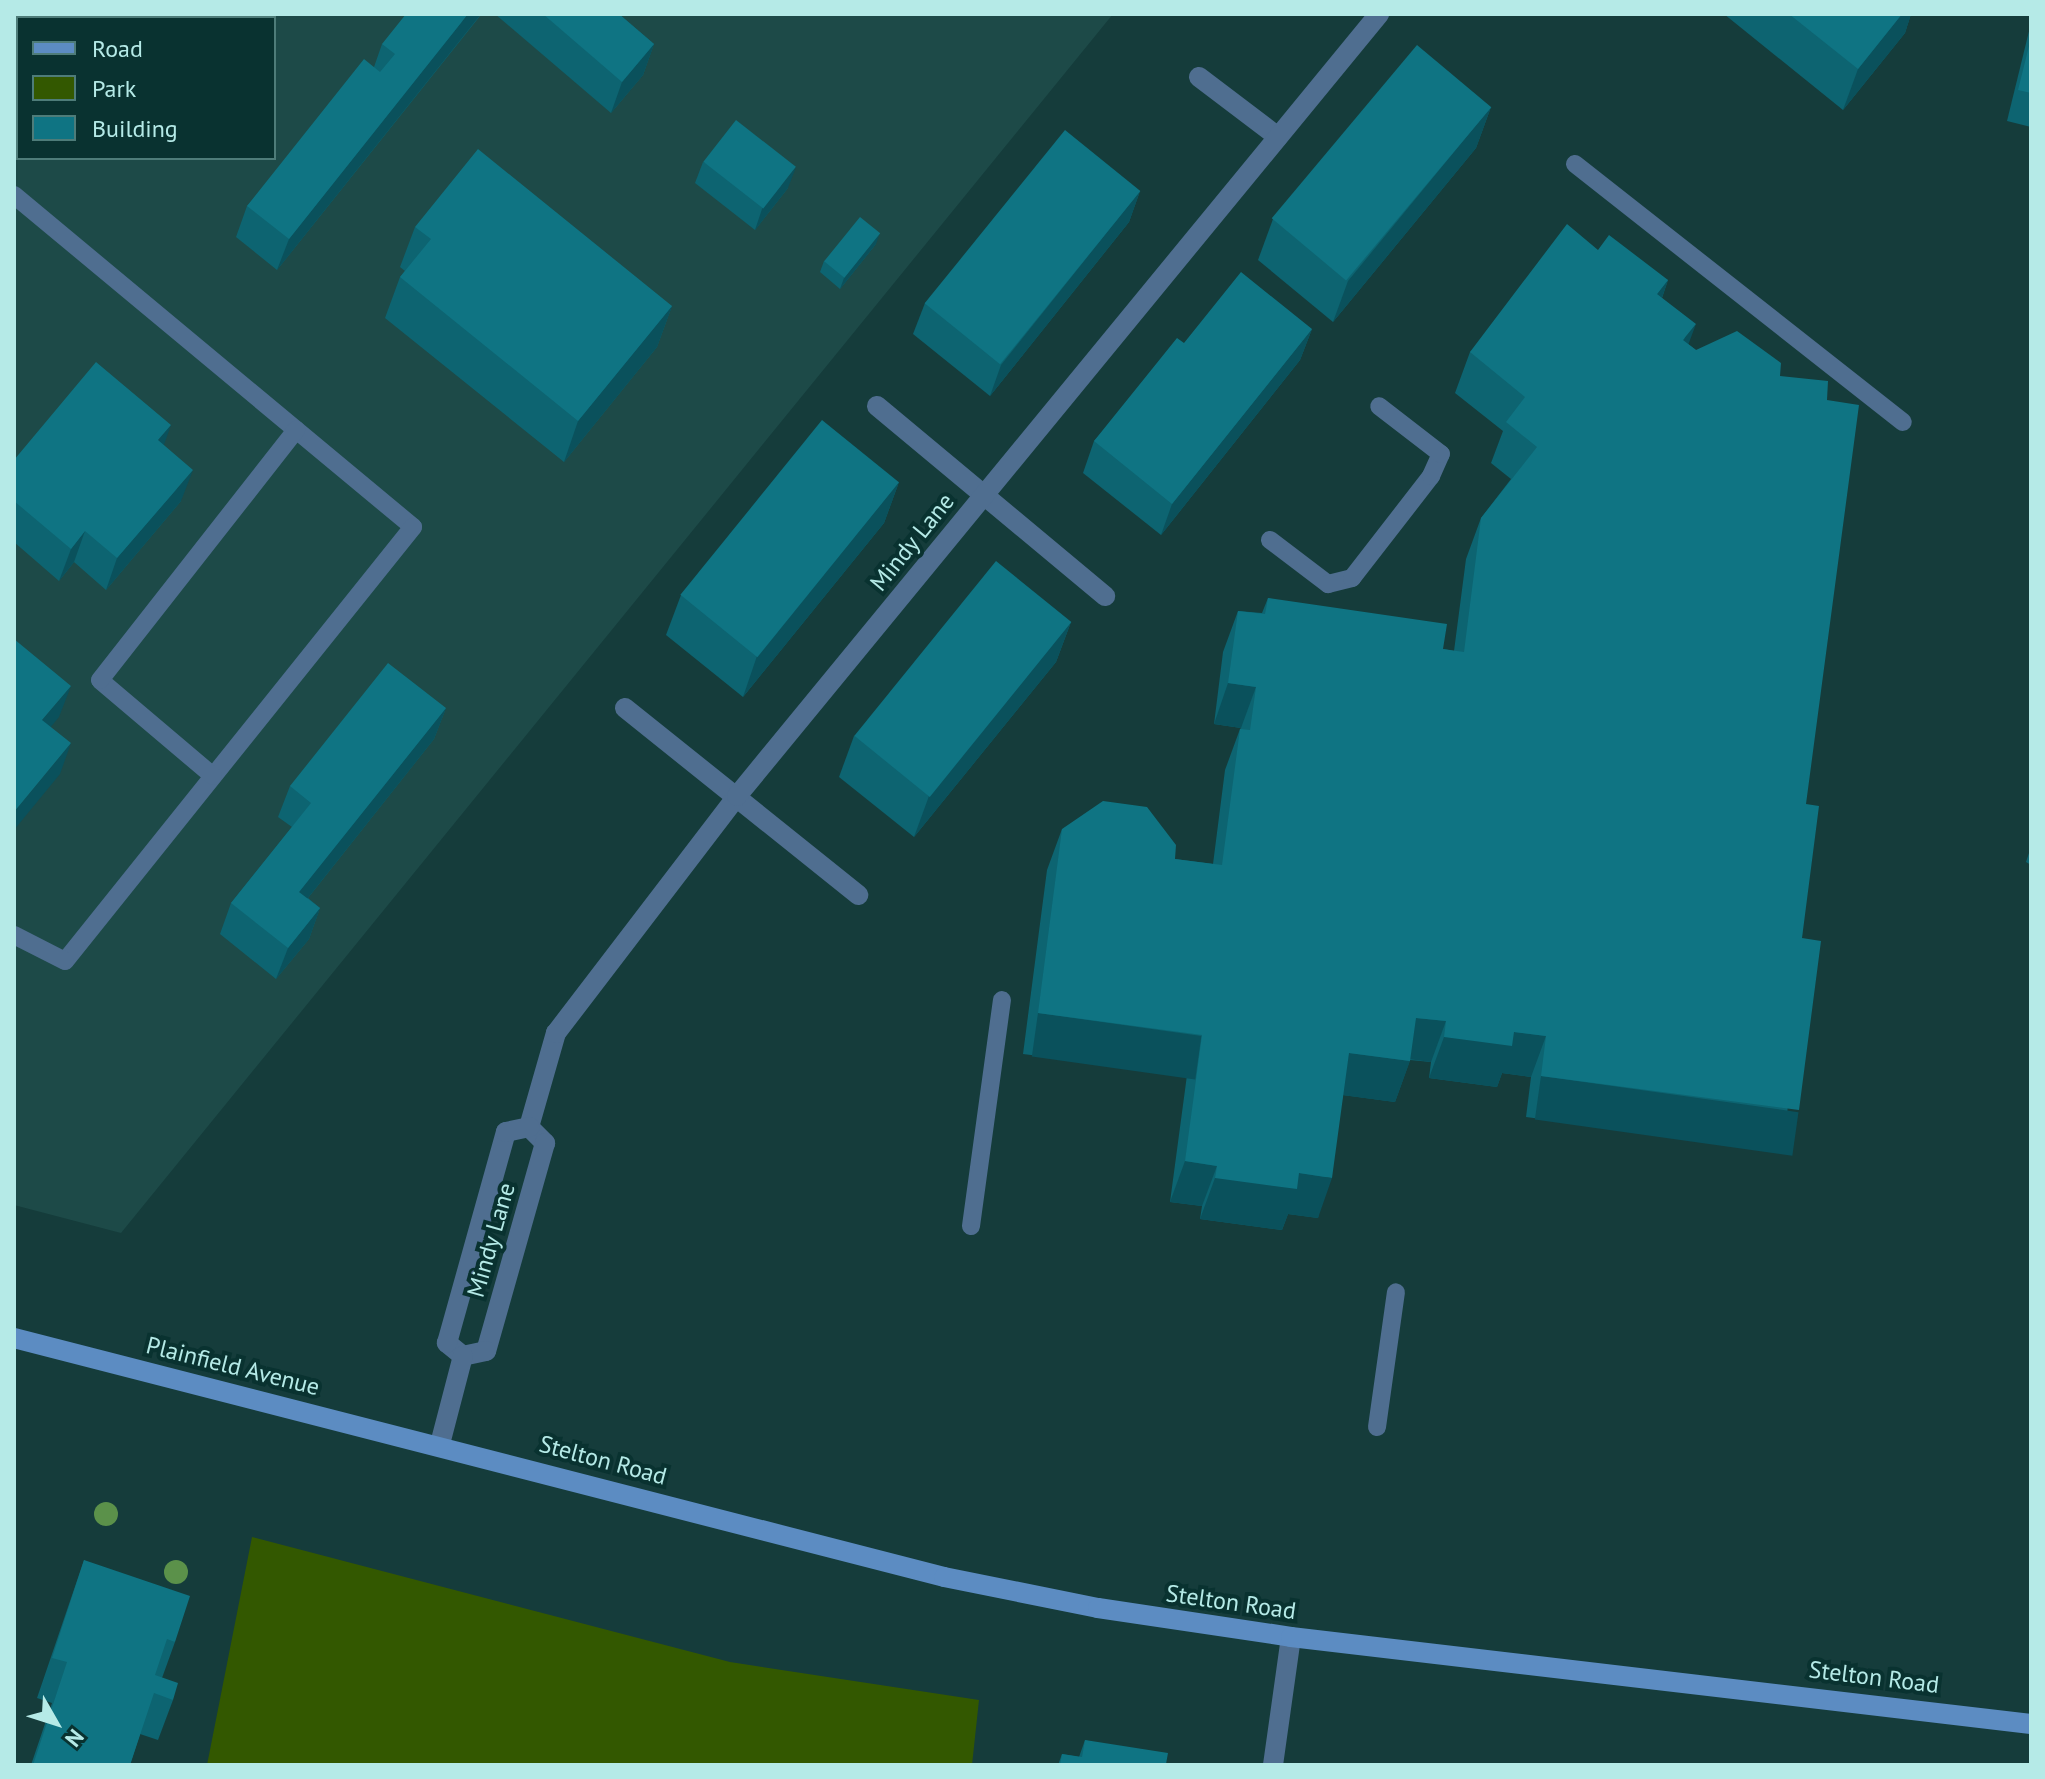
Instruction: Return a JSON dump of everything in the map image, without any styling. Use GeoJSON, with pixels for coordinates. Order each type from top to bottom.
{"type":"FeatureCollection","features":[{"type":"Feature","properties":{"kind":"main road","name":"Plainfield Avenue"},"geometry":{"type":"LineString","coordinates":[[14,1338],[440,1444]]}},
{"type":"Feature","properties":{"kind":"main road","name":"Stelton Road"},"geometry":{"type":"LineString","coordinates":[[440,1444],[944,1577],[1098,1608],[1291,1637],[2031,1724]]}},
{"type":"Feature","properties":{"kind":"street","name":"Mindy Lane"},"geometry":{"type":"LineString","coordinates":[[529,1127],[556,1033],[737,796],[1379,14]]}},
{"type":"Feature","properties":{"kind":"street"},"geometry":{"type":"LineString","coordinates":[[1199,77],[1278,137]]}},
{"type":"Feature","properties":{"kind":"street"},"geometry":{"type":"LineString","coordinates":[[877,406],[1105,596]]}},
{"type":"Feature","properties":{"kind":"street"},"geometry":{"type":"LineString","coordinates":[[625,708],[858,895]]}},
{"type":"Feature","properties":{"kind":"street","name":"Mindy Lane"},"geometry":{"type":"LineString","coordinates":[[529,1127],[545,1143],[486,1351],[463,1356],[447,1343],[506,1132],[529,1127]]}},
{"type":"Feature","properties":{"kind":"street"},"geometry":{"type":"LineString","coordinates":[[440,1444],[463,1356]]}},
{"type":"Feature","properties":{"kind":"street"},"geometry":{"type":"LineString","coordinates":[[1273,1765],[1291,1637]]}},
{"type":"Feature","properties":{"kind":"lane"},"geometry":{"type":"LineString","coordinates":[[1575,164],[1903,422]]}},
{"type":"Feature","properties":{"kind":"lane"},"geometry":{"type":"LineString","coordinates":[[14,195],[413,527],[65,961],[14,935]]}},
{"type":"Feature","properties":{"kind":"lane"},"geometry":{"type":"LineString","coordinates":[[1270,540],[1328,584],[1352,578],[1431,476],[1441,454],[1379,406]]}},
{"type":"Feature","properties":{"kind":"lane"},"geometry":{"type":"LineString","coordinates":[[213,776],[100,680],[296,430]]}},
{"type":"Feature","properties":{"kind":"lane"},"geometry":{"type":"LineString","coordinates":[[971,1226],[1002,1000]]}},
{"type":"Feature","properties":{"kind":"lane"},"geometry":{"type":"LineString","coordinates":[[1377,1427],[1396,1292]]}},
{"type":"Feature","properties":{"kind":"shaded area"},"geometry":{"type":"Polygon","coordinates":[[[14,14],[1113,14],[121,1233],[14,1205],[14,14]]]}},
{"type":"Feature","properties":{"kind":"green space"},"geometry":{"type":"Polygon","coordinates":[[[252,1537],[730,1662],[979,1700],[972,1765],[207,1765],[252,1537]]]}},
{"type":"Feature","properties":{"kind":"building"},"geometry":{"type":"Polygon","coordinates":[[[406,14],[468,14],[289,239],[247,206],[364,59],[380,72],[395,54],[382,44],[406,14]]]}},
{"type":"Feature","properties":{"kind":"building"},"geometry":{"type":"Polygon","coordinates":[[[543,14],[619,14],[654,44],[622,82],[543,14]]]}},
{"type":"Feature","properties":{"kind":"building"},"geometry":{"type":"Polygon","coordinates":[[[1789,14],[1902,14],[1858,69],[1789,14]]]}},
{"type":"Feature","properties":{"kind":"building"},"geometry":{"type":"Polygon","coordinates":[[[2031,38],[2031,93],[2018,90],[2031,38]]]}},
{"type":"Feature","properties":{"kind":"building"},"geometry":{"type":"Polygon","coordinates":[[[1417,45],[1491,107],[1346,280],[1272,218],[1417,45]]]}},
{"type":"Feature","properties":{"kind":"building"},"geometry":{"type":"Polygon","coordinates":[[[736,120],[796,167],[763,209],[703,162],[736,120]]]}},
{"type":"Feature","properties":{"kind":"building"},"geometry":{"type":"Polygon","coordinates":[[[1065,130],[1140,191],[1000,364],[925,303],[1065,130]]]}},
{"type":"Feature","properties":{"kind":"building"},"geometry":{"type":"Polygon","coordinates":[[[478,149],[672,306],[578,421],[400,277],[431,239],[415,227],[478,149]]]}},
{"type":"Feature","properties":{"kind":"building"},"geometry":{"type":"Polygon","coordinates":[[[860,217],[880,233],[844,278],[824,261],[860,217]]]}},
{"type":"Feature","properties":{"kind":"building"},"geometry":{"type":"Polygon","coordinates":[[[1567,224],[1598,250],[1609,235],[1668,280],[1657,294],[1696,324],[1683,340],[1696,350],[1737,331],[1781,363],[1780,376],[1828,381],[1827,400],[1859,405],[1806,804],[1819,806],[1802,938],[1821,941],[1799,1110],[1541,1076],[1546,1036],[1514,1032],[1512,1046],[1444,1037],[1446,1021],[1416,1018],[1410,1061],[1349,1053],[1332,1178],[1299,1173],[1297,1189],[1215,1178],[1217,1166],[1185,1161],[1202,1035],[1038,1013],[1062,829],[1103,801],[1147,807],[1176,845],[1175,859],[1222,865],[1240,729],[1250,730],[1256,687],[1228,683],[1238,611],[1265,614],[1268,598],[1447,624],[1443,649],[1464,652],[1481,518],[1537,447],[1506,422],[1525,397],[1470,352],[1567,224]]]}},
{"type":"Feature","properties":{"kind":"building"},"geometry":{"type":"Polygon","coordinates":[[[1241,272],[1312,329],[1172,504],[1094,441],[1177,338],[1184,343],[1241,272]]]}},
{"type":"Feature","properties":{"kind":"building"},"geometry":{"type":"Polygon","coordinates":[[[96,362],[171,425],[158,440],[193,470],[117,558],[85,531],[71,549],[14,501],[14,460],[96,362]]]}},
{"type":"Feature","properties":{"kind":"building"},"geometry":{"type":"Polygon","coordinates":[[[822,420],[899,482],[757,657],[680,595],[822,420]]]}},
{"type":"Feature","properties":{"kind":"building"},"geometry":{"type":"Polygon","coordinates":[[[996,561],[1071,622],[930,797],[854,736],[996,561]]]}},
{"type":"Feature","properties":{"kind":"building"},"geometry":{"type":"Polygon","coordinates":[[[14,639],[71,686],[42,720],[71,743],[14,812],[14,639]]]}},
{"type":"Feature","properties":{"kind":"building"},"geometry":{"type":"Polygon","coordinates":[[[388,663],[446,708],[299,892],[320,908],[288,948],[231,903],[311,803],[290,786],[388,663]]]}},
{"type":"Feature","properties":{"kind":"building"},"geometry":{"type":"Polygon","coordinates":[[[84,1560],[190,1596],[175,1642],[167,1639],[155,1675],[178,1683],[173,1700],[154,1693],[130,1765],[33,1765],[67,1662],[52,1658],[84,1560]]]}},
{"type":"Feature","properties":{"kind":"building"},"geometry":{"type":"Polygon","coordinates":[[[1085,1740],[1168,1753],[1166,1764],[1174,1765],[1060,1765],[1062,1754],[1082,1757],[1085,1740]]]}}]}
